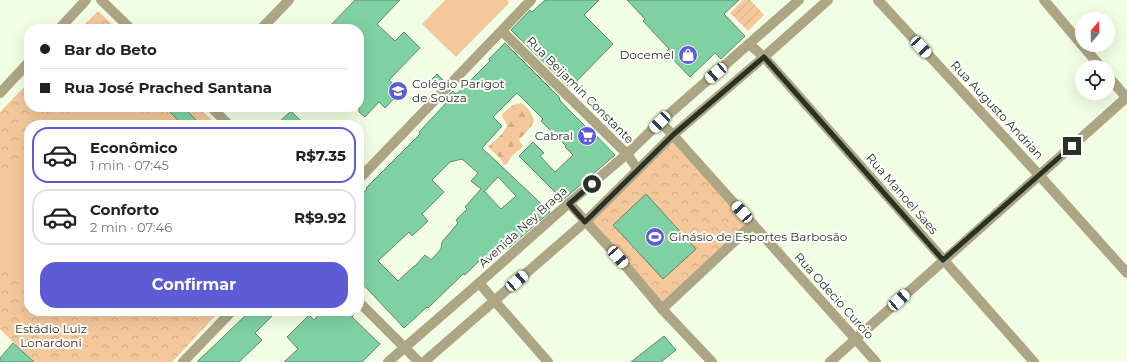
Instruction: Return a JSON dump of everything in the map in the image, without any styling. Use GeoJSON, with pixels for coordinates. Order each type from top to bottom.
{"type":"FeatureCollection","features":[{"type":"Feature","properties":{"kind":"street"},"geometry":{"type":"LineString","coordinates":[[64,24],[86,0]]}},
{"type":"Feature","properties":{"kind":"street"},"geometry":{"type":"LineString","coordinates":[[101,0],[126,24]]}},
{"type":"Feature","properties":{"kind":"street"},"geometry":{"type":"LineString","coordinates":[[266,24],[289,0]]}},
{"type":"Feature","properties":{"kind":"street"},"geometry":{"type":"LineString","coordinates":[[364,174],[531,0]]}},
{"type":"Feature","properties":{"kind":"street","name":"Avenida Ney Braga"},"geometry":{"type":"LineString","coordinates":[[388,362],[627,154],[660,122],[799,0]]}},
{"type":"Feature","properties":{"kind":"street"},"geometry":{"type":"LineString","coordinates":[[424,362],[585,222],[673,135],[828,0]]}},
{"type":"Feature","properties":{"kind":"street","name":"Rua Augusto Andrian"},"geometry":{"type":"LineString","coordinates":[[878,0],[1127,273]]}},
{"type":"Feature","properties":{"kind":"street"},"geometry":{"type":"LineString","coordinates":[[1044,0],[1075,37]]}},
{"type":"Feature","properties":{"kind":"street","name":"Rua Beijamin Constante"},"geometry":{"type":"LineString","coordinates":[[502,31],[627,154],[638,170]]}},
{"type":"Feature","properties":{"kind":"street","name":"Rua Manoel Saes"},"geometry":{"type":"LineString","coordinates":[[749,44],[764,57],[1034,362]]}},
{"type":"Feature","properties":{"kind":"street"},"geometry":{"type":"LineString","coordinates":[[1088,52],[1095,60]]}},
{"type":"Feature","properties":{"kind":"street"},"geometry":{"type":"LineString","coordinates":[[1,90],[24,67]]}},
{"type":"Feature","properties":{"kind":"street"},"geometry":{"type":"LineString","coordinates":[[830,362],[1127,97],[1115,84]]}},
{"type":"Feature","properties":{"kind":"street"},"geometry":{"type":"LineString","coordinates":[[216,112],[225,120]]}},
{"type":"Feature","properties":{"kind":"street","name":"Rua Odecio Curcio"},"geometry":{"type":"LineString","coordinates":[[660,122],[876,362]]}},
{"type":"Feature","properties":{"kind":"street"},"geometry":{"type":"LineString","coordinates":[[569,204],[618,257],[662,309],[712,362]]}},
{"type":"Feature","properties":{"kind":"street"},"geometry":{"type":"LineString","coordinates":[[662,309],[753,224]]}},
{"type":"Feature","properties":{"kind":"street"},"geometry":{"type":"LineString","coordinates":[[479,284],[548,362]]}},
{"type":"Feature","properties":{"kind":"street"},"geometry":{"type":"LineString","coordinates":[[364,307],[419,362]]}},
{"type":"Feature","properties":{"kind":"street"},"geometry":{"type":"LineString","coordinates":[[183,362],[227,316]]}},
{"type":"Feature","properties":{"kind":"green space"},"geometry":{"type":"Polygon","coordinates":[[[445,0],[507,0],[509,3],[456,57],[422,24],[445,0]]]}},
{"type":"Feature","properties":{"kind":"green space"},"geometry":{"type":"Polygon","coordinates":[[[743,0],[750,0],[764,15],[748,31],[730,13],[743,0]]]}},
{"type":"Feature","properties":{"kind":"green space"},"geometry":{"type":"Polygon","coordinates":[[[98,11],[112,24],[85,24],[98,11]]]}},
{"type":"Feature","properties":{"kind":"green space","name":"Estádio Luiz Lonardoni"},"geometry":{"type":"Polygon","coordinates":[[[24,87],[24,112],[203,112],[212,120],[24,120],[24,316],[215,316],[172,362],[33,362],[0,329],[0,112],[24,87]]]}},
{"type":"Feature","properties":{"kind":"green space"},"geometry":{"type":"Polygon","coordinates":[[[521,103],[526,106],[534,120],[531,127],[519,140],[523,146],[521,149],[513,155],[507,164],[504,165],[500,158],[488,147],[501,135],[507,126],[502,114],[513,105],[521,103]]]}},
{"type":"Feature","properties":{"kind":"green space"},"geometry":{"type":"Polygon","coordinates":[[[71,112],[138,112],[147,120],[63,120],[71,112]]]}},
{"type":"Feature","properties":{"kind":"green space"},"geometry":{"type":"Polygon","coordinates":[[[674,141],[749,223],[663,304],[588,223],[674,141]]]}},
{"type":"Feature","properties":{"kind":"green space"},"geometry":{"type":"Polygon","coordinates":[[[24,160],[24,288],[0,265],[0,184],[24,160]]]}},
{"type":"Feature","properties":{"kind":"building"},"geometry":{"type":"Polygon","coordinates":[[[355,0],[400,0],[377,24],[395,41],[404,32],[420,48],[389,80],[401,91],[385,108],[379,102],[365,117],[359,112],[364,112],[364,24],[332,24],[355,0]]]}},
{"type":"Feature","properties":{"kind":"building"},"geometry":{"type":"Polygon","coordinates":[[[545,0],[599,0],[584,15],[613,44],[570,88],[511,30],[530,10],[532,12],[545,0]]]}},
{"type":"Feature","properties":{"kind":"building"},"geometry":{"type":"Polygon","coordinates":[[[627,0],[739,0],[724,14],[745,36],[721,59],[715,53],[690,77],[666,52],[669,49],[643,21],[645,19],[627,0]]]}},
{"type":"Feature","properties":{"kind":"building"},"geometry":{"type":"Polygon","coordinates":[[[505,43],[560,98],[559,99],[566,107],[615,155],[563,200],[519,156],[533,142],[544,153],[540,156],[555,172],[573,155],[541,121],[543,119],[517,93],[493,117],[502,126],[482,148],[550,212],[506,250],[500,244],[482,262],[480,260],[465,275],[463,274],[428,308],[427,307],[404,328],[364,285],[364,192],[367,189],[366,188],[420,134],[419,132],[448,101],[445,98],[453,91],[456,94],[490,61],[489,59],[505,43]],[[462,159],[450,162],[432,180],[444,192],[422,214],[428,221],[412,236],[409,232],[378,261],[398,281],[425,255],[431,260],[441,249],[442,242],[458,223],[456,220],[467,209],[465,207],[481,189],[471,181],[478,173],[462,159]],[[498,177],[484,191],[501,209],[516,196],[498,177]]]}},
{"type":"Feature","properties":{"kind":"building"},"geometry":{"type":"Polygon","coordinates":[[[437,74],[444,81],[436,89],[429,82],[437,74]]]}},
{"type":"Feature","properties":{"kind":"building"},"geometry":{"type":"Polygon","coordinates":[[[170,112],[188,112],[196,120],[178,120],[170,112]]]}},
{"type":"Feature","properties":{"kind":"building"},"geometry":{"type":"Polygon","coordinates":[[[290,112],[292,112],[300,120],[281,120],[290,112]]]}},
{"type":"Feature","properties":{"kind":"building","name":"Ginásio de Esportes Barbosão"},"geometry":{"type":"Polygon","coordinates":[[[646,194],[696,249],[663,279],[613,225],[646,194]]]}},
{"type":"Feature","properties":{"kind":"building"},"geometry":{"type":"Polygon","coordinates":[[[245,316],[272,316],[255,333],[262,340],[239,362],[197,362],[245,316]]]}},
{"type":"Feature","properties":{"kind":"building"},"geometry":{"type":"Polygon","coordinates":[[[308,316],[314,320],[318,316],[353,316],[352,317],[380,344],[362,362],[284,362],[298,349],[287,337],[308,316]]]}},
{"type":"Feature","properties":{"kind":"building"},"geometry":{"type":"Polygon","coordinates":[[[664,336],[676,350],[661,362],[631,362],[664,336]]]}},
{"type":"Feature","properties":{"kind":"building"},"geometry":{"type":"Polygon","coordinates":[[[13,343],[34,362],[0,362],[0,358],[13,343]]]}},
{"type":"Feature","properties":{"kind":"place","name":"Docemel"},"geometry":{"type":"Point","coordinates":[688,55]}},
{"type":"Feature","properties":{"kind":"place","name":"Colégio Parigot de Souza"},"geometry":{"type":"Point","coordinates":[398,91]}},
{"type":"Feature","properties":{"kind":"place","name":"Cabral"},"geometry":{"type":"Point","coordinates":[587,136]}},
{"type":"Feature","properties":{"kind":"place","name":"Ginásio de Esportes Barbosão"},"geometry":{"type":"Point","coordinates":[655,237]}},
{"type":"Feature","properties":{"kind":"route"},"geometry":{"type":"LineString","coordinates":[[592,184],[569,204],[585,222],[673,135],[764,57],[943,260],[1072,146]]}}]}
